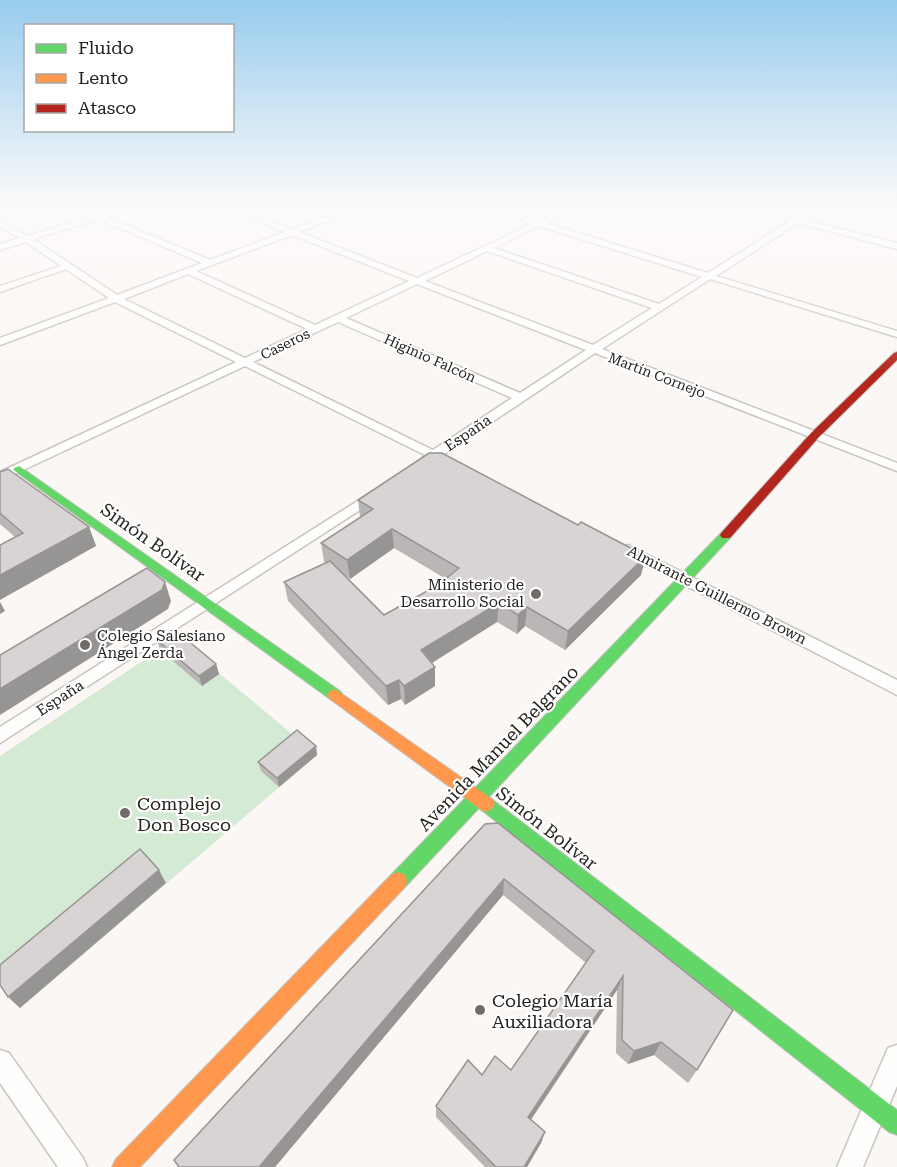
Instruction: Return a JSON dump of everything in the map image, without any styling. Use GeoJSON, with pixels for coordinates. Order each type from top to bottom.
{"type":"FeatureCollection","features":[{"type":"Feature","properties":{"kind":"main road","name":"Avenida Manuel Belgrano"},"geometry":{"type":"LineString","coordinates":[[124,1167],[476,796],[687,579],[816,435],[897,355]]}},
{"type":"Feature","properties":{"kind":"main road","name":"Simón Bolívar"},"geometry":{"type":"LineString","coordinates":[[19,469],[476,796],[897,1124]]}},
{"type":"Feature","properties":{"kind":"street"},"geometry":{"type":"LineString","coordinates":[[64,263],[115,298],[466,471]]}},
{"type":"Feature","properties":{"kind":"street"},"geometry":{"type":"LineString","coordinates":[[0,342],[209,263]]}},
{"type":"Feature","properties":{"kind":"street","name":"Martín Cornejo"},"geometry":{"type":"LineString","coordinates":[[373,263],[897,467]]}},
{"type":"Feature","properties":{"kind":"street","name":"Caseros"},"geometry":{"type":"LineString","coordinates":[[0,477],[454,263]]}},
{"type":"Feature","properties":{"kind":"street"},"geometry":{"type":"LineString","coordinates":[[531,263],[661,308]]}},
{"type":"Feature","properties":{"kind":"street"},"geometry":{"type":"LineString","coordinates":[[665,263],[897,334]]}},
{"type":"Feature","properties":{"kind":"street","name":"España"},"geometry":{"type":"LineString","coordinates":[[415,468],[592,350],[730,263]]}},
{"type":"Feature","properties":{"kind":"street"},"geometry":{"type":"LineString","coordinates":[[0,289],[68,266]]}},
{"type":"Feature","properties":{"kind":"street"},"geometry":{"type":"LineString","coordinates":[[188,271],[315,329]]}},
{"type":"Feature","properties":{"kind":"street","name":"Higinio Falcón"},"geometry":{"type":"LineString","coordinates":[[339,319],[521,398]]}},
{"type":"Feature","properties":{"kind":"street","name":"España"},"geometry":{"type":"LineString","coordinates":[[0,736],[385,487]]}},
{"type":"Feature","properties":{"kind":"street","name":"Almirante Guillermo Brown"},"geometry":{"type":"LineString","coordinates":[[613,543],[897,688]]}},
{"type":"Feature","properties":{"kind":"street"},"geometry":{"type":"LineString","coordinates":[[850,1167],[897,1057]]}},
{"type":"Feature","properties":{"kind":"street"},"geometry":{"type":"LineString","coordinates":[[0,1062],[74,1167]]}},
{"type":"Feature","properties":{"kind":"green space","name":"Complejo Don Bosco"},"geometry":{"type":"Polygon","coordinates":[[[177,638],[317,755],[20,1008],[0,979],[0,756],[177,638]]]}},
{"type":"Feature","properties":{"kind":"building","name":"Ministerio de Desarrollo Social"},"geometry":{"type":"Polygon","coordinates":[[[429,453],[442,453],[578,525],[581,522],[646,556],[568,631],[527,607],[518,615],[499,603],[421,650],[435,667],[404,686],[399,680],[386,686],[284,582],[330,561],[384,615],[438,585],[459,568],[392,529],[347,560],[321,543],[373,509],[358,500],[429,453]]]}},
{"type":"Feature","properties":{"kind":"building"},"geometry":{"type":"Polygon","coordinates":[[[8,469],[89,527],[0,575],[0,545],[23,533],[0,513],[0,472],[8,469]]]}},
{"type":"Feature","properties":{"kind":"building"},"geometry":{"type":"Polygon","coordinates":[[[147,568],[165,582],[162,590],[0,689],[0,655],[147,568]]]}},
{"type":"Feature","properties":{"kind":"building"},"geometry":{"type":"Polygon","coordinates":[[[174,629],[216,664],[199,676],[157,640],[174,629]]]}},
{"type":"Feature","properties":{"kind":"building"},"geometry":{"type":"Polygon","coordinates":[[[297,730],[316,746],[277,778],[258,762],[297,730]]]}},
{"type":"Feature","properties":{"kind":"building"},"geometry":{"type":"Polygon","coordinates":[[[498,823],[733,1010],[697,1070],[661,1042],[634,1051],[622,1040],[623,976],[528,1117],[545,1132],[524,1167],[496,1167],[436,1106],[468,1060],[482,1075],[495,1056],[511,1070],[594,951],[504,879],[259,1167],[179,1167],[174,1160],[485,824],[498,823]]]}},
{"type":"Feature","properties":{"kind":"building"},"geometry":{"type":"Polygon","coordinates":[[[140,849],[159,870],[8,997],[0,985],[0,965],[140,849]]]}},
{"type":"Feature","properties":{"kind":"traffic: fast"},"geometry":{"type":"LineString","coordinates":[[19,469],[335,695]]}},
{"type":"Feature","properties":{"kind":"traffic: fast"},"geometry":{"type":"LineString","coordinates":[[398,881],[726,535]]}},
{"type":"Feature","properties":{"kind":"traffic: fast"},"geometry":{"type":"LineString","coordinates":[[486,804],[897,1124]]}},
{"type":"Feature","properties":{"kind":"traffic: slow"},"geometry":{"type":"LineString","coordinates":[[335,695],[486,804]]}},
{"type":"Feature","properties":{"kind":"traffic: slow"},"geometry":{"type":"LineString","coordinates":[[124,1167],[398,881]]}},
{"type":"Feature","properties":{"kind":"traffic: jam"},"geometry":{"type":"LineString","coordinates":[[726,535],[815,435],[897,355]]}},
{"type":"Feature","properties":{"kind":"place","name":"Ministerio de Desarrollo Social"},"geometry":{"type":"Point","coordinates":[536,594]}},
{"type":"Feature","properties":{"kind":"place","name":"Colegio Salesiano Ángel Zerda"},"geometry":{"type":"Point","coordinates":[85,645]}},
{"type":"Feature","properties":{"kind":"place","name":"Complejo Don Bosco"},"geometry":{"type":"Point","coordinates":[125,813]}},
{"type":"Feature","properties":{"kind":"place","name":"Colegio María Auxiliadora"},"geometry":{"type":"Point","coordinates":[480,1010]}}]}
